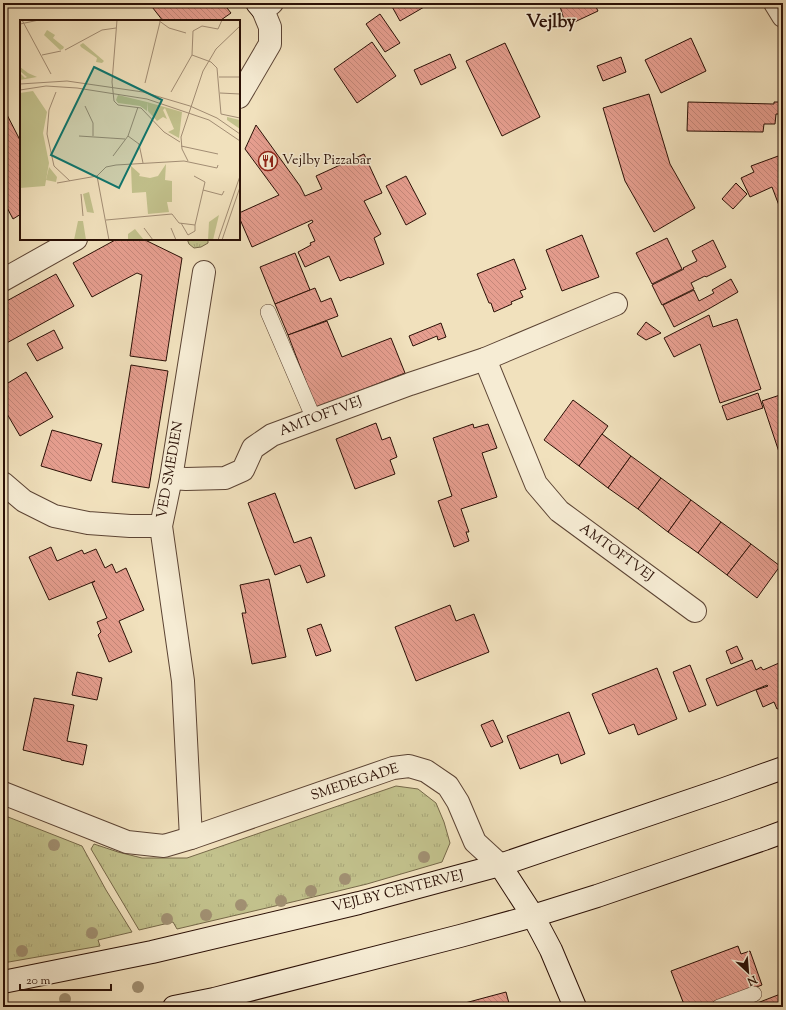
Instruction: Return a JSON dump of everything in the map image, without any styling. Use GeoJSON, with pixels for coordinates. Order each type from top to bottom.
{"type":"FeatureCollection","features":[{"type":"Feature","properties":{"kind":"street"},"geometry":{"type":"LineString","coordinates":[[775,3],[783,16]]}},
{"type":"Feature","properties":{"kind":"street"},"geometry":{"type":"LineString","coordinates":[[240,95],[270,44],[270,27],[264,5]]}},
{"type":"Feature","properties":{"kind":"street"},"geometry":{"type":"LineString","coordinates":[[3,280],[74,240]]}},
{"type":"Feature","properties":{"kind":"street","name":"VED SMEDIEN"},"geometry":{"type":"LineString","coordinates":[[3,483],[24,501],[54,516],[88,523],[130,526],[161,526],[171,478],[204,272]]}},
{"type":"Feature","properties":{"kind":"street","name":"AMTOFTVEJ"},"geometry":{"type":"LineString","coordinates":[[171,478],[225,478],[243,470],[253,448],[272,435],[410,384],[485,359],[616,304]]}},
{"type":"Feature","properties":{"kind":"street","name":"AMTOFTVEJ"},"geometry":{"type":"LineString","coordinates":[[485,359],[536,484],[559,511],[695,611]]}},
{"type":"Feature","properties":{"kind":"street"},"geometry":{"type":"LineString","coordinates":[[161,526],[183,681],[191,838]]}},
{"type":"Feature","properties":{"kind":"street","name":"SMEDEGADE"},"geometry":{"type":"LineString","coordinates":[[3,793],[127,842],[164,846],[393,768],[410,766],[426,771],[448,786],[458,802],[475,842],[500,866],[533,916],[551,950],[575,1007]]}},
{"type":"Feature","properties":{"kind":"street","name":"VEJLBY CENTERVEJ"},"geometry":{"type":"LineString","coordinates":[[3,982],[160,951],[359,903],[500,866],[783,768]]}},
{"type":"Feature","properties":{"kind":"street"},"geometry":{"type":"LineString","coordinates":[[174,1007],[221,997],[533,916],[783,832]]}},
{"type":"Feature","properties":{"kind":"lane"},"geometry":{"type":"LineString","coordinates":[[268,312],[314,420]]}},
{"type":"Feature","properties":{"kind":"lane"},"geometry":{"type":"LineString","coordinates":[[719,1007],[754,994]]}},
{"type":"Feature","properties":{"kind":"green space"},"geometry":{"type":"Polygon","coordinates":[[[187,240],[208,240],[208,243],[201,247],[194,248],[189,244],[187,240]]]}},
{"type":"Feature","properties":{"kind":"green space"},"geometry":{"type":"Polygon","coordinates":[[[396,786],[418,789],[436,803],[444,822],[450,843],[442,862],[367,884],[177,929],[173,922],[139,930],[91,849],[94,844],[142,858],[187,858],[396,786]]]}},
{"type":"Feature","properties":{"kind":"green space"},"geometry":{"type":"Polygon","coordinates":[[[3,815],[82,846],[106,890],[132,932],[98,940],[100,946],[3,963],[3,815]]]}},
{"type":"Feature","properties":{"kind":"building"},"geometry":{"type":"Polygon","coordinates":[[[149,3],[207,3],[211,8],[218,3],[223,3],[231,13],[221,20],[162,20],[149,3]]]}},
{"type":"Feature","properties":{"kind":"building"},"geometry":{"type":"Polygon","coordinates":[[[390,3],[431,3],[400,21],[390,3]]]}},
{"type":"Feature","properties":{"kind":"building"},"geometry":{"type":"Polygon","coordinates":[[[559,3],[594,3],[598,11],[566,26],[559,3]]]}},
{"type":"Feature","properties":{"kind":"building"},"geometry":{"type":"Polygon","coordinates":[[[380,14],[400,43],[385,52],[366,24],[380,14]]]}},
{"type":"Feature","properties":{"kind":"building"},"geometry":{"type":"Polygon","coordinates":[[[691,38],[706,71],[661,93],[645,60],[691,38]]]}},
{"type":"Feature","properties":{"kind":"building"},"geometry":{"type":"Polygon","coordinates":[[[372,42],[396,76],[357,103],[334,69],[372,42]]]}},
{"type":"Feature","properties":{"kind":"building"},"geometry":{"type":"Polygon","coordinates":[[[505,43],[540,117],[502,136],[466,61],[505,43]]]}},
{"type":"Feature","properties":{"kind":"building"},"geometry":{"type":"Polygon","coordinates":[[[450,54],[456,68],[421,85],[414,70],[450,54]]]}},
{"type":"Feature","properties":{"kind":"building"},"geometry":{"type":"Polygon","coordinates":[[[621,57],[626,72],[603,81],[597,66],[621,57]]]}},
{"type":"Feature","properties":{"kind":"building"},"geometry":{"type":"Polygon","coordinates":[[[649,94],[670,164],[695,208],[654,232],[625,181],[603,108],[649,94]]]}},
{"type":"Feature","properties":{"kind":"building"},"geometry":{"type":"Polygon","coordinates":[[[688,102],[774,104],[774,102],[783,102],[783,114],[776,114],[775,124],[764,124],[763,132],[687,131],[688,102]]]}},
{"type":"Feature","properties":{"kind":"building"},"geometry":{"type":"Polygon","coordinates":[[[3,107],[20,140],[20,215],[13,219],[3,200],[3,107]]]}},
{"type":"Feature","properties":{"kind":"building"},"geometry":{"type":"Polygon","coordinates":[[[256,125],[300,186],[305,196],[322,189],[316,176],[364,154],[382,193],[364,201],[381,234],[374,238],[384,264],[340,281],[329,256],[305,267],[298,252],[315,241],[308,225],[313,222],[312,220],[252,247],[240,219],[240,213],[279,195],[245,149],[256,125]]]}},
{"type":"Feature","properties":{"kind":"building"},"geometry":{"type":"Polygon","coordinates":[[[781,155],[783,160],[783,216],[772,187],[750,197],[741,178],[754,172],[751,166],[781,155]]]}},
{"type":"Feature","properties":{"kind":"building"},"geometry":{"type":"Polygon","coordinates":[[[406,176],[426,214],[406,225],[386,186],[406,176]]]}},
{"type":"Feature","properties":{"kind":"building"},"geometry":{"type":"Polygon","coordinates":[[[736,183],[747,194],[733,209],[722,199],[736,183]]]}},
{"type":"Feature","properties":{"kind":"building"},"geometry":{"type":"Polygon","coordinates":[[[582,235],[599,277],[562,291],[546,250],[582,235]]]}},
{"type":"Feature","properties":{"kind":"building"},"geometry":{"type":"Polygon","coordinates":[[[667,238],[682,269],[652,284],[636,253],[667,238]]]}},
{"type":"Feature","properties":{"kind":"building"},"geometry":{"type":"Polygon","coordinates":[[[115,240],[145,240],[182,258],[166,361],[130,356],[142,275],[137,273],[92,297],[73,263],[115,240]]]}},
{"type":"Feature","properties":{"kind":"building"},"geometry":{"type":"Polygon","coordinates":[[[713,240],[726,267],[691,283],[694,289],[662,305],[652,285],[697,261],[692,251],[713,240]]]}},
{"type":"Feature","properties":{"kind":"building"},"geometry":{"type":"Polygon","coordinates":[[[295,253],[310,290],[275,304],[260,267],[295,253]]]}},
{"type":"Feature","properties":{"kind":"building"},"geometry":{"type":"Polygon","coordinates":[[[514,259],[526,289],[520,291],[523,297],[494,312],[477,274],[514,259]]]}},
{"type":"Feature","properties":{"kind":"building"},"geometry":{"type":"Polygon","coordinates":[[[56,274],[74,306],[3,345],[3,303],[56,274]]]}},
{"type":"Feature","properties":{"kind":"building"},"geometry":{"type":"Polygon","coordinates":[[[731,279],[738,292],[674,327],[663,305],[694,290],[699,301],[714,293],[712,290],[731,279]]]}},
{"type":"Feature","properties":{"kind":"building"},"geometry":{"type":"Polygon","coordinates":[[[315,288],[321,302],[331,298],[338,316],[288,335],[275,304],[315,288]]]}},
{"type":"Feature","properties":{"kind":"building"},"geometry":{"type":"Polygon","coordinates":[[[709,315],[713,327],[737,319],[761,389],[720,403],[700,344],[674,357],[664,338],[709,315]]]}},
{"type":"Feature","properties":{"kind":"building"},"geometry":{"type":"Polygon","coordinates":[[[327,321],[342,357],[391,338],[405,373],[316,408],[288,335],[327,321]]]}},
{"type":"Feature","properties":{"kind":"building"},"geometry":{"type":"Polygon","coordinates":[[[646,322],[661,333],[646,340],[637,334],[646,322]]]}},
{"type":"Feature","properties":{"kind":"building"},"geometry":{"type":"Polygon","coordinates":[[[441,323],[446,337],[438,340],[437,336],[413,346],[409,336],[441,323]]]}},
{"type":"Feature","properties":{"kind":"building"},"geometry":{"type":"Polygon","coordinates":[[[54,330],[63,348],[37,361],[27,344],[54,330]]]}},
{"type":"Feature","properties":{"kind":"building"},"geometry":{"type":"Polygon","coordinates":[[[131,365],[168,371],[149,488],[112,482],[131,365]]]}},
{"type":"Feature","properties":{"kind":"building"},"geometry":{"type":"Polygon","coordinates":[[[26,372],[53,417],[20,436],[3,407],[3,386],[26,372]]]}},
{"type":"Feature","properties":{"kind":"building"},"geometry":{"type":"Polygon","coordinates":[[[758,393],[763,408],[727,420],[722,406],[758,393]]]}},
{"type":"Feature","properties":{"kind":"building"},"geometry":{"type":"Polygon","coordinates":[[[783,394],[783,464],[762,401],[783,394]]]}},
{"type":"Feature","properties":{"kind":"building"},"geometry":{"type":"Polygon","coordinates":[[[573,400],[608,426],[579,466],[544,440],[573,400]]]}},
{"type":"Feature","properties":{"kind":"building"},"geometry":{"type":"Polygon","coordinates":[[[376,423],[382,440],[390,437],[397,457],[390,460],[395,474],[355,489],[336,439],[376,423]]]}},
{"type":"Feature","properties":{"kind":"building"},"geometry":{"type":"Polygon","coordinates":[[[473,424],[474,428],[488,424],[497,448],[482,453],[497,497],[461,509],[469,532],[466,532],[469,541],[454,547],[438,501],[452,496],[433,438],[473,424]]]}},
{"type":"Feature","properties":{"kind":"building"},"geometry":{"type":"Polygon","coordinates":[[[52,430],[102,444],[91,481],[41,466],[52,430]]]}},
{"type":"Feature","properties":{"kind":"building"},"geometry":{"type":"Polygon","coordinates":[[[602,434],[631,456],[608,488],[579,466],[602,434]]]}},
{"type":"Feature","properties":{"kind":"building"},"geometry":{"type":"Polygon","coordinates":[[[631,456],[661,478],[638,509],[608,488],[631,456]]]}},
{"type":"Feature","properties":{"kind":"building"},"geometry":{"type":"Polygon","coordinates":[[[661,478],[691,500],[668,532],[638,509],[661,478]]]}},
{"type":"Feature","properties":{"kind":"building"},"geometry":{"type":"Polygon","coordinates":[[[275,493],[294,543],[311,537],[325,576],[307,583],[300,565],[275,575],[248,503],[275,493]]]}},
{"type":"Feature","properties":{"kind":"building"},"geometry":{"type":"Polygon","coordinates":[[[691,500],[721,522],[698,553],[668,532],[691,500]]]}},
{"type":"Feature","properties":{"kind":"building"},"geometry":{"type":"Polygon","coordinates":[[[721,522],[751,544],[727,575],[698,553],[721,522]]]}},
{"type":"Feature","properties":{"kind":"building"},"geometry":{"type":"Polygon","coordinates":[[[751,544],[780,566],[757,598],[727,575],[751,544]]]}},
{"type":"Feature","properties":{"kind":"building"},"geometry":{"type":"Polygon","coordinates":[[[51,547],[57,561],[82,550],[84,554],[96,549],[105,568],[112,564],[116,573],[126,568],[144,610],[119,621],[132,652],[109,662],[98,635],[101,632],[97,622],[107,618],[92,583],[95,581],[49,600],[29,557],[51,547]]]}},
{"type":"Feature","properties":{"kind":"building"},"geometry":{"type":"Polygon","coordinates":[[[269,579],[286,657],[252,664],[242,613],[246,613],[240,585],[269,579]]]}},
{"type":"Feature","properties":{"kind":"building"},"geometry":{"type":"Polygon","coordinates":[[[450,605],[456,621],[474,614],[489,652],[416,681],[395,627],[450,605]]]}},
{"type":"Feature","properties":{"kind":"building"},"geometry":{"type":"Polygon","coordinates":[[[321,624],[331,651],[316,656],[307,629],[321,624]]]}},
{"type":"Feature","properties":{"kind":"building"},"geometry":{"type":"Polygon","coordinates":[[[737,646],[743,659],[731,664],[726,651],[737,646]]]}},
{"type":"Feature","properties":{"kind":"building"},"geometry":{"type":"Polygon","coordinates":[[[752,660],[756,670],[761,667],[763,670],[779,663],[780,667],[783,665],[783,707],[777,709],[774,702],[763,707],[756,690],[768,686],[767,685],[717,706],[706,679],[752,660]]]}},
{"type":"Feature","properties":{"kind":"building"},"geometry":{"type":"Polygon","coordinates":[[[690,665],[706,705],[689,712],[673,672],[690,665]]]}},
{"type":"Feature","properties":{"kind":"building"},"geometry":{"type":"Polygon","coordinates":[[[657,668],[677,719],[638,735],[634,724],[609,734],[592,694],[657,668]]]}},
{"type":"Feature","properties":{"kind":"building"},"geometry":{"type":"Polygon","coordinates":[[[77,672],[102,678],[97,700],[72,695],[77,672]]]}},
{"type":"Feature","properties":{"kind":"building"},"geometry":{"type":"Polygon","coordinates":[[[34,698],[74,705],[67,741],[87,745],[83,765],[23,750],[34,698]]]}},
{"type":"Feature","properties":{"kind":"building"},"geometry":{"type":"Polygon","coordinates":[[[569,712],[585,754],[561,764],[558,754],[520,769],[507,736],[569,712]]]}},
{"type":"Feature","properties":{"kind":"building"},"geometry":{"type":"Polygon","coordinates":[[[493,720],[503,742],[491,747],[481,725],[493,720]]]}},
{"type":"Feature","properties":{"kind":"building"},"geometry":{"type":"Polygon","coordinates":[[[738,946],[741,954],[750,951],[762,985],[703,1007],[685,1007],[671,971],[738,946]]]}},
{"type":"Feature","properties":{"kind":"building"},"geometry":{"type":"Polygon","coordinates":[[[506,992],[510,1007],[450,1007],[506,992]]]}},
{"type":"Feature","properties":{"kind":"building"},"geometry":{"type":"Polygon","coordinates":[[[783,993],[783,1007],[747,1007],[783,993]]]}},
{"type":"Feature","properties":{"kind":"place","name":"Vejlby Pizzabar"},"geometry":{"type":"Point","coordinates":[268,161]}},
{"type":"Feature","properties":{"kind":"district","name":"Vejlby"},"geometry":{"type":"Point","coordinates":[551,23]}}]}
